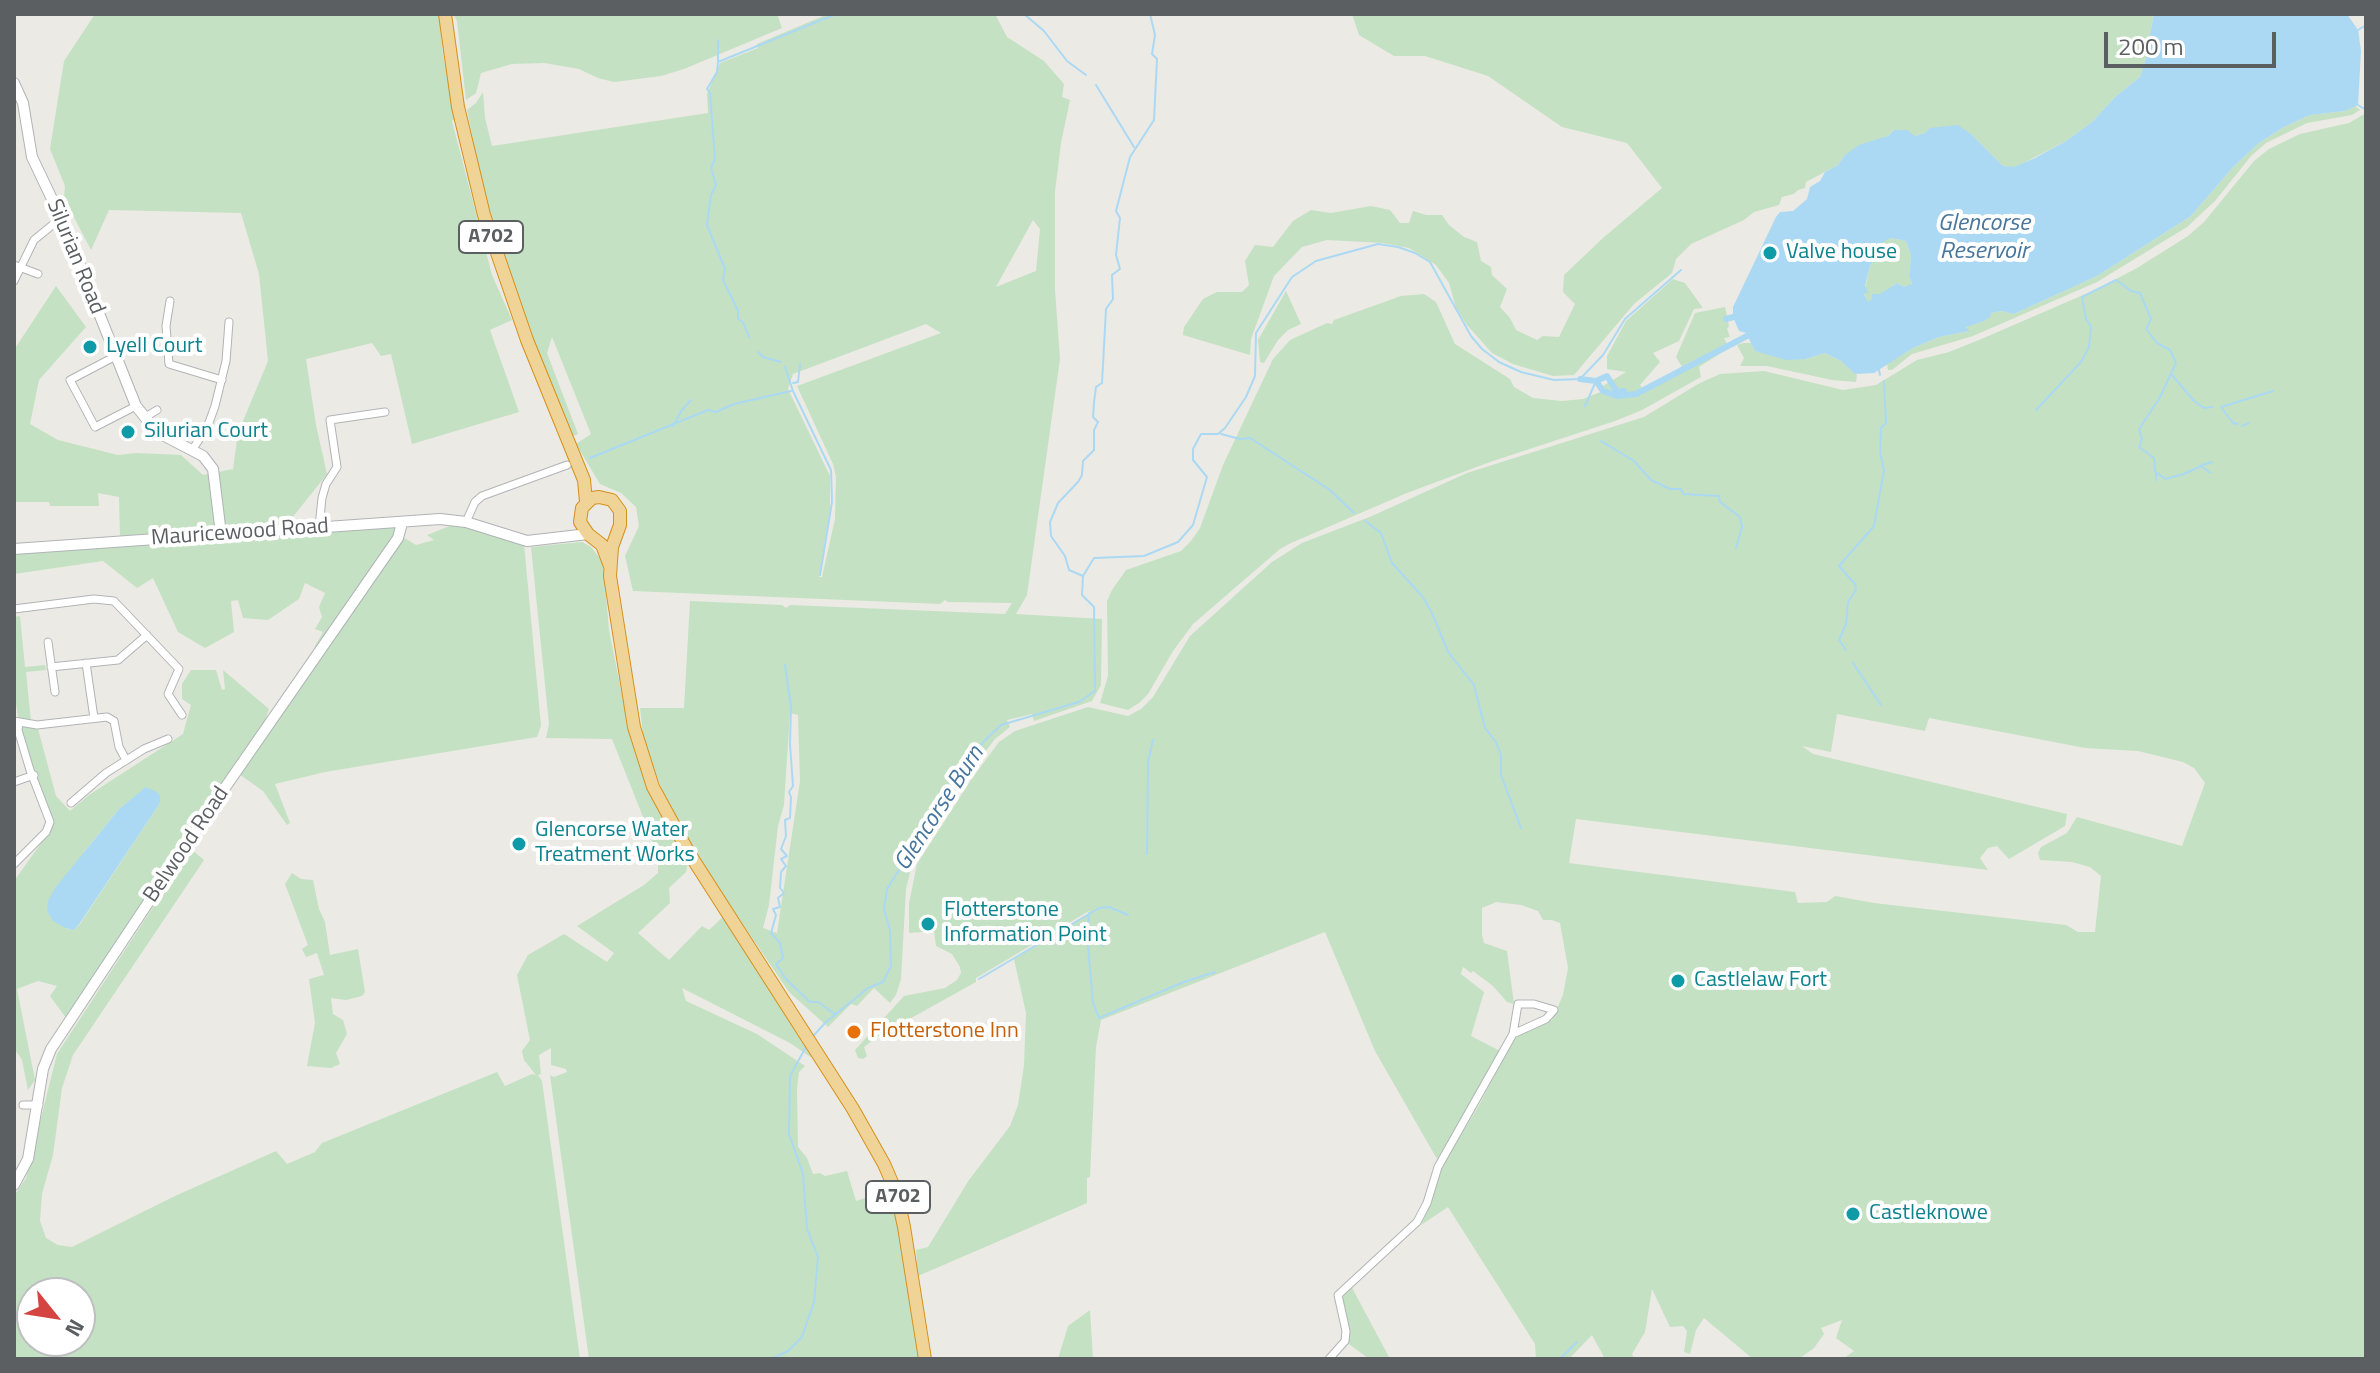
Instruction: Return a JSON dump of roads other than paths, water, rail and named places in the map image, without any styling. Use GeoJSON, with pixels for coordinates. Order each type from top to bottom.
{"type":"FeatureCollection","features":[{"type":"Feature","properties":{"kind":"highway","name":"A702"},"geometry":{"type":"LineString","coordinates":[[445,14],[458,107],[484,215],[522,326],[584,480],[586,502],[580,522],[606,552],[610,566],[634,727],[653,787],[689,853],[866,1130],[897,1194],[925,1359]]}},
{"type":"Feature","properties":{"kind":"highway","name":"A702"},"geometry":{"type":"LineString","coordinates":[[584,480],[599,497],[612,500],[617,505],[621,518],[610,566]]}},
{"type":"Feature","properties":{"kind":"highway"},"geometry":{"type":"LineString","coordinates":[[586,502],[599,497]]}},
{"type":"Feature","properties":{"kind":"highway"},"geometry":{"type":"LineString","coordinates":[[591,536],[607,537],[617,530]]}},
{"type":"Feature","properties":{"kind":"street","name":"Silurian Road"},"geometry":{"type":"LineString","coordinates":[[14,83],[23,103],[32,157],[61,218],[136,406],[167,440],[203,456],[213,469],[221,534]]}},
{"type":"Feature","properties":{"kind":"street"},"geometry":{"type":"LineString","coordinates":[[14,281],[17,266],[34,240],[61,218]]}},
{"type":"Feature","properties":{"kind":"street"},"geometry":{"type":"LineString","coordinates":[[17,266],[38,274]]}},
{"type":"Feature","properties":{"kind":"street"},"geometry":{"type":"LineString","coordinates":[[170,301],[166,326],[169,364],[222,380]]}},
{"type":"Feature","properties":{"kind":"street"},"geometry":{"type":"LineString","coordinates":[[192,450],[207,428],[222,380],[229,322]]}},
{"type":"Feature","properties":{"kind":"street"},"geometry":{"type":"LineString","coordinates":[[115,353],[112,358],[70,380],[95,427],[136,406]]}},
{"type":"Feature","properties":{"kind":"street"},"geometry":{"type":"LineString","coordinates":[[144,418],[157,410]]}},
{"type":"Feature","properties":{"kind":"street"},"geometry":{"type":"LineString","coordinates":[[319,527],[326,484],[337,467],[330,420],[385,412]]}},
{"type":"Feature","properties":{"kind":"street"},"geometry":{"type":"LineString","coordinates":[[466,522],[475,502],[482,496],[567,465]]}},
{"type":"Feature","properties":{"kind":"street"},"geometry":{"type":"LineString","coordinates":[[556,537],[580,515]]}},
{"type":"Feature","properties":{"kind":"street","name":"Mauricewood Road"},"geometry":{"type":"LineString","coordinates":[[14,549],[440,519],[466,522],[527,541],[591,536]]}},
{"type":"Feature","properties":{"kind":"street","name":"Belwood Road"},"geometry":{"type":"LineString","coordinates":[[14,1185],[28,1159],[46,1060],[58,1037],[213,805],[398,538],[402,523]]}},
{"type":"Feature","properties":{"kind":"street"},"geometry":{"type":"LineString","coordinates":[[14,609],[110,599],[179,669],[168,694],[182,715]]}},
{"type":"Feature","properties":{"kind":"street"},"geometry":{"type":"LineString","coordinates":[[51,667],[118,660],[147,635]]}},
{"type":"Feature","properties":{"kind":"street"},"geometry":{"type":"LineString","coordinates":[[48,642],[55,692]]}},
{"type":"Feature","properties":{"kind":"street"},"geometry":{"type":"LineString","coordinates":[[86,663],[94,718]]}},
{"type":"Feature","properties":{"kind":"street"},"geometry":{"type":"LineString","coordinates":[[14,864],[49,826],[17,722],[37,725],[107,717],[114,721],[119,747],[126,760]]}},
{"type":"Feature","properties":{"kind":"street"},"geometry":{"type":"LineString","coordinates":[[71,803],[126,760],[168,739]]}},
{"type":"Feature","properties":{"kind":"street"},"geometry":{"type":"LineString","coordinates":[[14,782],[34,775]]}},
{"type":"Feature","properties":{"kind":"street"},"geometry":{"type":"LineString","coordinates":[[1329,1359],[1345,1341],[1346,1331],[1338,1295],[1417,1222],[1427,1203],[1438,1167],[1513,1034],[1518,1004],[1534,1004],[1554,1010],[1546,1019],[1513,1034]]}},
{"type":"Feature","properties":{"kind":"street"},"geometry":{"type":"LineString","coordinates":[[23,1105],[39,1105]]}},
{"type":"Feature","properties":{"kind":"water","name":"Glencorse Reservoir"},"geometry":{"type":"Polygon","coordinates":[[[2154,14],[2347,14],[2358,30],[2361,51],[2358,105],[2345,111],[2310,115],[2259,143],[2234,166],[2191,216],[2097,276],[2014,314],[2001,311],[1991,313],[1984,321],[1966,327],[1969,331],[1939,337],[1913,348],[1874,373],[1855,374],[1841,361],[1825,353],[1806,359],[1786,360],[1755,351],[1746,333],[1739,331],[1733,317],[1733,307],[1776,217],[1780,212],[1793,211],[1807,199],[1810,187],[1820,181],[1825,172],[1838,165],[1845,155],[1859,145],[1888,136],[1894,130],[1907,130],[1915,136],[1930,128],[1958,125],[2003,166],[2014,167],[2066,141],[2092,122],[2116,96],[2140,77],[2154,14]],[[1891,238],[1883,242],[1870,266],[1865,286],[1868,292],[1864,294],[1868,302],[1872,294],[1880,294],[1897,283],[1904,287],[1912,284],[1909,276],[1911,256],[1906,241],[1891,238]]]}},
{"type":"Feature","properties":{"kind":"water"},"geometry":{"type":"Polygon","coordinates":[[[146,787],[157,792],[160,803],[80,923],[74,930],[53,921],[47,911],[55,888],[119,809],[146,787]]]}},
{"type":"Feature","properties":{"kind":"waterway"},"geometry":{"type":"LineString","coordinates":[[749,337],[743,322],[738,319],[738,311],[723,280],[725,269],[707,225],[711,195],[716,185],[711,168],[715,159],[710,93],[707,89],[717,72],[718,62],[836,14]]}},
{"type":"Feature","properties":{"kind":"waterway"},"geometry":{"type":"LineString","coordinates":[[1024,14],[1044,31],[1067,61],[1086,75]]}},
{"type":"Feature","properties":{"kind":"waterway"},"geometry":{"type":"LineString","coordinates":[[1083,576],[1069,570],[1065,556],[1051,536],[1050,522],[1058,503],[1082,475],[1083,461],[1094,450],[1094,430],[1098,422],[1093,417],[1094,402],[1096,387],[1102,383],[1106,309],[1113,299],[1112,275],[1120,269],[1116,255],[1120,218],[1116,211],[1130,157],[1154,120],[1157,59],[1152,54],[1155,35],[1150,14]]}},
{"type":"Feature","properties":{"kind":"waterway"},"geometry":{"type":"LineString","coordinates":[[2358,30],[2366,25]]}},
{"type":"Feature","properties":{"kind":"waterway"},"geometry":{"type":"LineString","coordinates":[[718,40],[718,61]]}},
{"type":"Feature","properties":{"kind":"waterway"},"geometry":{"type":"LineString","coordinates":[[1096,85],[1134,147]]}},
{"type":"Feature","properties":{"kind":"waterway"},"geometry":{"type":"LineString","coordinates":[[2358,105],[2366,110]]}},
{"type":"Feature","properties":{"kind":"waterway","name":"Glencorse Burn"},"geometry":{"type":"LineString","coordinates":[[814,1035],[868,988],[883,982],[891,966],[890,930],[884,909],[887,889],[984,741],[1001,725],[1079,702],[1095,691],[1094,607],[1082,595],[1083,576],[1094,558],[1144,556],[1178,542],[1193,525],[1207,477],[1193,460],[1193,449],[1201,434],[1218,434],[1225,428],[1246,397],[1255,376],[1256,333],[1292,277],[1316,261],[1378,244],[1415,253],[1430,262],[1471,336],[1482,349],[1499,362],[1521,372],[1554,380],[1580,379],[1603,355],[1625,319],[1681,270]]}},
{"type":"Feature","properties":{"kind":"waterway"},"geometry":{"type":"LineString","coordinates":[[2036,410],[2081,362],[2089,347],[2091,327],[2086,319],[2082,297],[2116,280],[2131,291],[2140,293],[2151,319],[2146,329],[2157,343],[2170,350],[2176,363],[2159,399],[2139,429],[2142,439],[2139,447],[2154,458],[2155,471],[2165,479],[2201,466],[2210,473]]}},
{"type":"Feature","properties":{"kind":"waterway"},"geometry":{"type":"LineString","coordinates":[[1726,319],[1733,317]]}},
{"type":"Feature","properties":{"kind":"waterway"},"geometry":{"type":"LineString","coordinates":[[1580,379],[1596,381],[1603,391],[1617,396],[1636,394],[1747,336]]}},
{"type":"Feature","properties":{"kind":"waterway"},"geometry":{"type":"LineString","coordinates":[[758,352],[763,357],[781,362]]}},
{"type":"Feature","properties":{"kind":"waterway"},"geometry":{"type":"LineString","coordinates":[[793,383],[798,382],[800,364]]}},
{"type":"Feature","properties":{"kind":"waterway"},"geometry":{"type":"LineString","coordinates":[[785,367],[793,391],[831,470],[832,502],[820,575]]}},
{"type":"Feature","properties":{"kind":"waterway"},"geometry":{"type":"LineString","coordinates":[[1879,370],[1880,375]]}},
{"type":"Feature","properties":{"kind":"waterway"},"geometry":{"type":"LineString","coordinates":[[2172,375],[2194,401],[2204,408],[2212,407]]}},
{"type":"Feature","properties":{"kind":"waterway"},"geometry":{"type":"LineString","coordinates":[[1596,381],[1607,376],[1617,392],[1624,391]]}},
{"type":"Feature","properties":{"kind":"waterway"},"geometry":{"type":"LineString","coordinates":[[1585,406],[1596,381]]}},
{"type":"Feature","properties":{"kind":"waterway"},"geometry":{"type":"LineString","coordinates":[[1846,650],[1839,640],[1846,624],[1848,602],[1856,590],[1855,584],[1839,566],[1874,526],[1884,470],[1880,452],[1881,428],[1886,423],[1884,381]]}},
{"type":"Feature","properties":{"kind":"waterway"},"geometry":{"type":"LineString","coordinates":[[590,458],[708,410],[716,412],[734,404],[791,391]]}},
{"type":"Feature","properties":{"kind":"waterway"},"geometry":{"type":"LineString","coordinates":[[2238,424],[2233,423],[2221,407],[2273,391]]}},
{"type":"Feature","properties":{"kind":"waterway"},"geometry":{"type":"LineString","coordinates":[[673,426],[691,400]]}},
{"type":"Feature","properties":{"kind":"waterway"},"geometry":{"type":"LineString","coordinates":[[2242,426],[2249,423]]}},
{"type":"Feature","properties":{"kind":"waterway"},"geometry":{"type":"LineString","coordinates":[[1221,434],[1250,438],[1330,490],[1354,513]]}},
{"type":"Feature","properties":{"kind":"waterway"},"geometry":{"type":"LineString","coordinates":[[1601,441],[1634,461],[1651,480],[1670,489],[1681,489],[1683,494],[1719,496],[1720,502],[1740,517],[1742,527],[1736,548]]}},
{"type":"Feature","properties":{"kind":"waterway"},"geometry":{"type":"LineString","coordinates":[[2202,465],[2212,462]]}},
{"type":"Feature","properties":{"kind":"waterway"},"geometry":{"type":"LineString","coordinates":[[2156,473],[2156,480]]}},
{"type":"Feature","properties":{"kind":"waterway"},"geometry":{"type":"LineString","coordinates":[[1365,521],[1381,533],[1392,563],[1422,596],[1448,652],[1474,685],[1485,728],[1501,755],[1501,775],[1521,828]]}},
{"type":"Feature","properties":{"kind":"waterway"},"geometry":{"type":"LineString","coordinates":[[1853,663],[1881,705]]}},
{"type":"Feature","properties":{"kind":"waterway"},"geometry":{"type":"LineString","coordinates":[[785,665],[791,707],[793,786],[789,792],[790,818],[785,820],[786,836],[781,849],[787,856],[781,859],[786,866],[781,872],[780,888],[784,893],[778,898],[780,907],[773,909],[776,915],[771,933],[780,943],[783,958],[776,964],[786,979],[810,1002],[818,1002],[835,1014]]}},
{"type":"Feature","properties":{"kind":"waterway"},"geometry":{"type":"LineString","coordinates":[[1147,854],[1148,762],[1153,740]]}},
{"type":"Feature","properties":{"kind":"waterway"},"geometry":{"type":"LineString","coordinates":[[979,979],[1099,908],[1109,907],[1128,915]]}},
{"type":"Feature","properties":{"kind":"waterway"},"geometry":{"type":"LineString","coordinates":[[1089,913],[1087,935],[1093,1003],[1099,1018],[1215,972]]}},
{"type":"Feature","properties":{"kind":"waterway"},"geometry":{"type":"LineString","coordinates":[[1088,935],[1103,946]]}},
{"type":"Feature","properties":{"kind":"waterway","name":"Glencorse Burn"},"geometry":{"type":"LineString","coordinates":[[772,1359],[788,1351],[802,1337],[814,1302],[818,1257],[807,1229],[803,1174],[789,1134],[790,1076],[806,1047]]}},
{"type":"Feature","properties":{"kind":"waterway"},"geometry":{"type":"LineString","coordinates":[[1560,1359],[1577,1342]]}},
{"type":"Feature","properties":{"kind":"place","name":"Valve house"},"geometry":{"type":"Point","coordinates":[1770,253]}},
{"type":"Feature","properties":{"kind":"place","name":"Lyell Court"},"geometry":{"type":"Point","coordinates":[90,347]}},
{"type":"Feature","properties":{"kind":"place","name":"Silurian Court"},"geometry":{"type":"Point","coordinates":[128,432]}},
{"type":"Feature","properties":{"kind":"place","name":"Glencorse Water Treatment Works"},"geometry":{"type":"Point","coordinates":[519,844]}},
{"type":"Feature","properties":{"kind":"place","name":"Flotterstone Information Point"},"geometry":{"type":"Point","coordinates":[928,924]}},
{"type":"Feature","properties":{"kind":"place","name":"Castlelaw Fort"},"geometry":{"type":"Point","coordinates":[1678,981]}},
{"type":"Feature","properties":{"kind":"place","name":"Flotterstone Inn"},"geometry":{"type":"Point","coordinates":[854,1032]}},
{"type":"Feature","properties":{"kind":"place","name":"Castleknowe"},"geometry":{"type":"Point","coordinates":[1853,1214]}}]}
